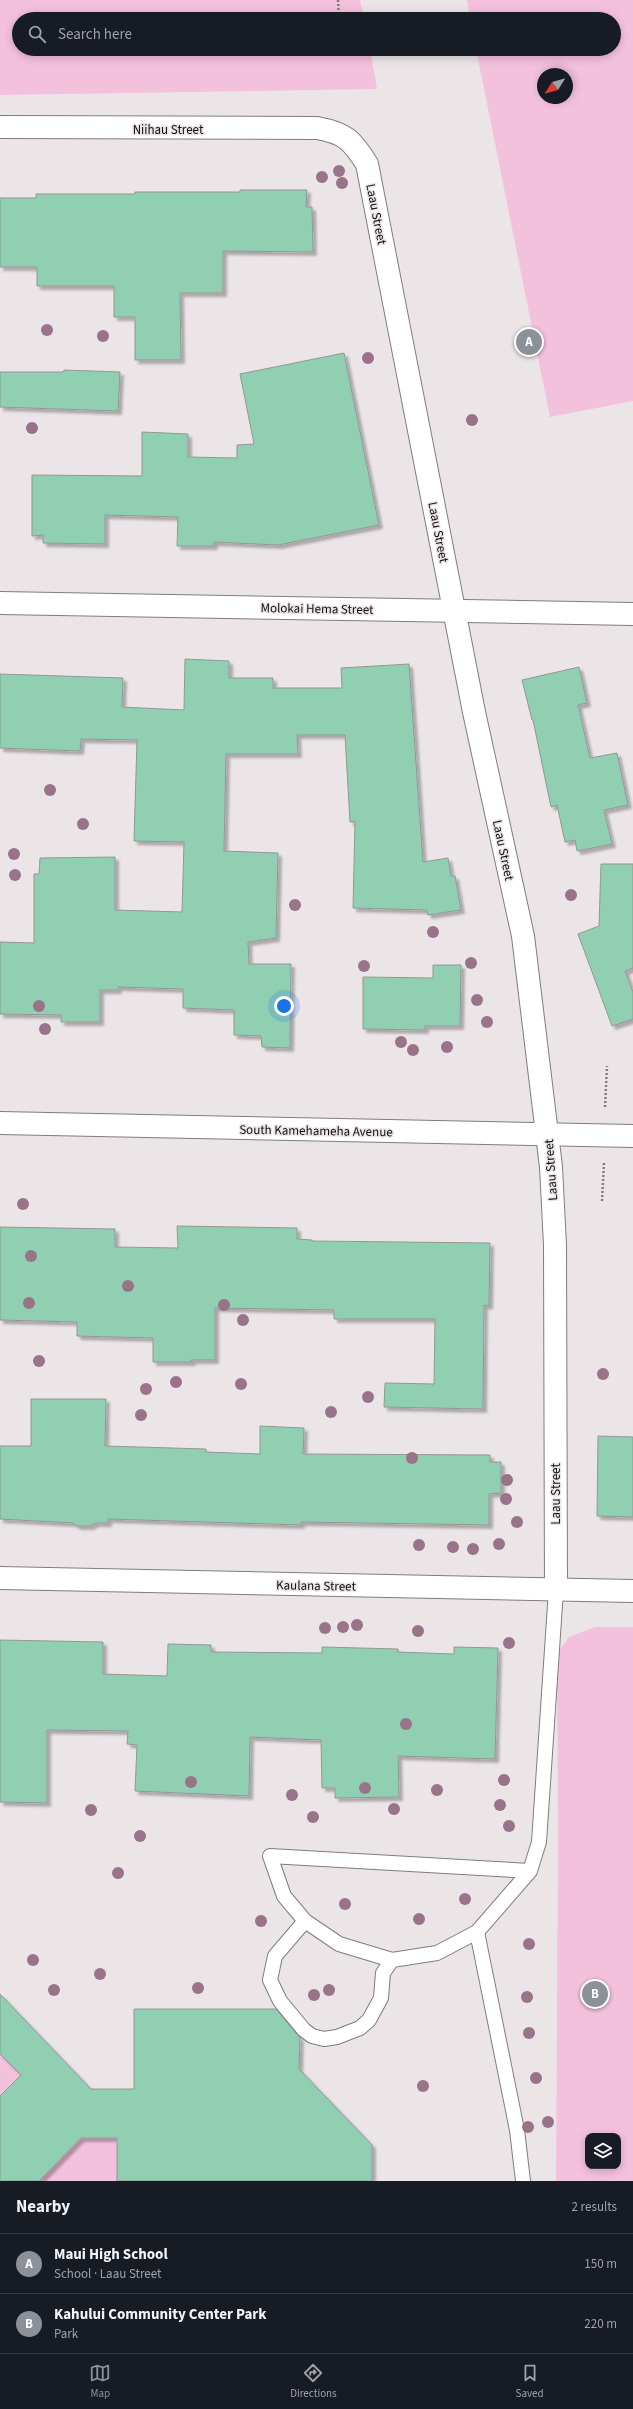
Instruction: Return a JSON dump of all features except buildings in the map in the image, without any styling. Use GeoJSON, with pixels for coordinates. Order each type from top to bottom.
{"type":"FeatureCollection","features":[{"type":"Feature","properties":{"kind":"street","name":"Niihau Street"},"geometry":{"type":"LineString","coordinates":[[0,127],[317,128],[337,132]]}},
{"type":"Feature","properties":{"kind":"street","name":"Laau Street"},"geometry":{"type":"LineString","coordinates":[[337,132],[354,143],[367,164],[455,611],[523,936],[548,1135],[555,1245],[556,1590]]}},
{"type":"Feature","properties":{"kind":"street","name":"Molokai Hema Street"},"geometry":{"type":"LineString","coordinates":[[0,603],[633,614]]}},
{"type":"Feature","properties":{"kind":"street","name":"South Kamehameha Avenue"},"geometry":{"type":"LineString","coordinates":[[0,1124],[633,1136]]}},
{"type":"Feature","properties":{"kind":"street","name":"Kaulana Street"},"geometry":{"type":"LineString","coordinates":[[0,1578],[633,1591]]}},
{"type":"Feature","properties":{"kind":"lane"},"geometry":{"type":"LineString","coordinates":[[530,1871],[270,1856],[284,1896],[305,1921],[339,1944],[392,1960],[437,1953],[477,1932],[530,1871],[539,1842],[556,1590]]}},
{"type":"Feature","properties":{"kind":"lane"},"geometry":{"type":"LineString","coordinates":[[305,1921],[276,1956],[270,1980],[280,2001],[312,2036],[324,2039],[348,2034],[369,2020],[381,1998],[383,1973],[392,1960]]}},
{"type":"Feature","properties":{"kind":"lane"},"geometry":{"type":"LineString","coordinates":[[477,1932],[517,2130],[523,2181]]}},
{"type":"Feature","properties":{"kind":"path"},"geometry":{"type":"LineString","coordinates":[[338,0],[339,12]]}},
{"type":"Feature","properties":{"kind":"path"},"geometry":{"type":"LineString","coordinates":[[605,1112],[607,1066]]}},
{"type":"Feature","properties":{"kind":"path"},"geometry":{"type":"LineString","coordinates":[[602,1201],[604,1160]]}},
{"type":"Feature","properties":{"kind":"shaded area"},"geometry":{"type":"Polygon","coordinates":[[[0,0],[360,0],[363,12],[12,12],[12,56],[371,56],[377,89],[0,95],[0,0]]]}},
{"type":"Feature","properties":{"kind":"shaded area"},"geometry":{"type":"Polygon","coordinates":[[[467,0],[633,0],[633,401],[550,417],[477,56],[621,56],[621,12],[469,12],[467,0]]]}},
{"type":"Feature","properties":{"kind":"shaded area"},"geometry":{"type":"Polygon","coordinates":[[[595,1627],[633,1627],[633,2181],[556,2181],[558,1852],[557,1653],[569,1637],[595,1627]]]}},
{"type":"Feature","properties":{"kind":"shaded area"},"geometry":{"type":"Polygon","coordinates":[[[0,2054],[21,2075],[0,2096],[0,2054]]]}},
{"type":"Feature","properties":{"kind":"shaded area"},"geometry":{"type":"Polygon","coordinates":[[[81,2138],[117,2138],[117,2181],[43,2181],[43,2177],[81,2138]]]}},
{"type":"Feature","properties":{"kind":"place","name":"Maui High School"},"geometry":{"type":"Point","coordinates":[529,342]}},
{"type":"Feature","properties":{"kind":"place","name":"Kahului Community Center Park"},"geometry":{"type":"Point","coordinates":[595,1994]}}]}
